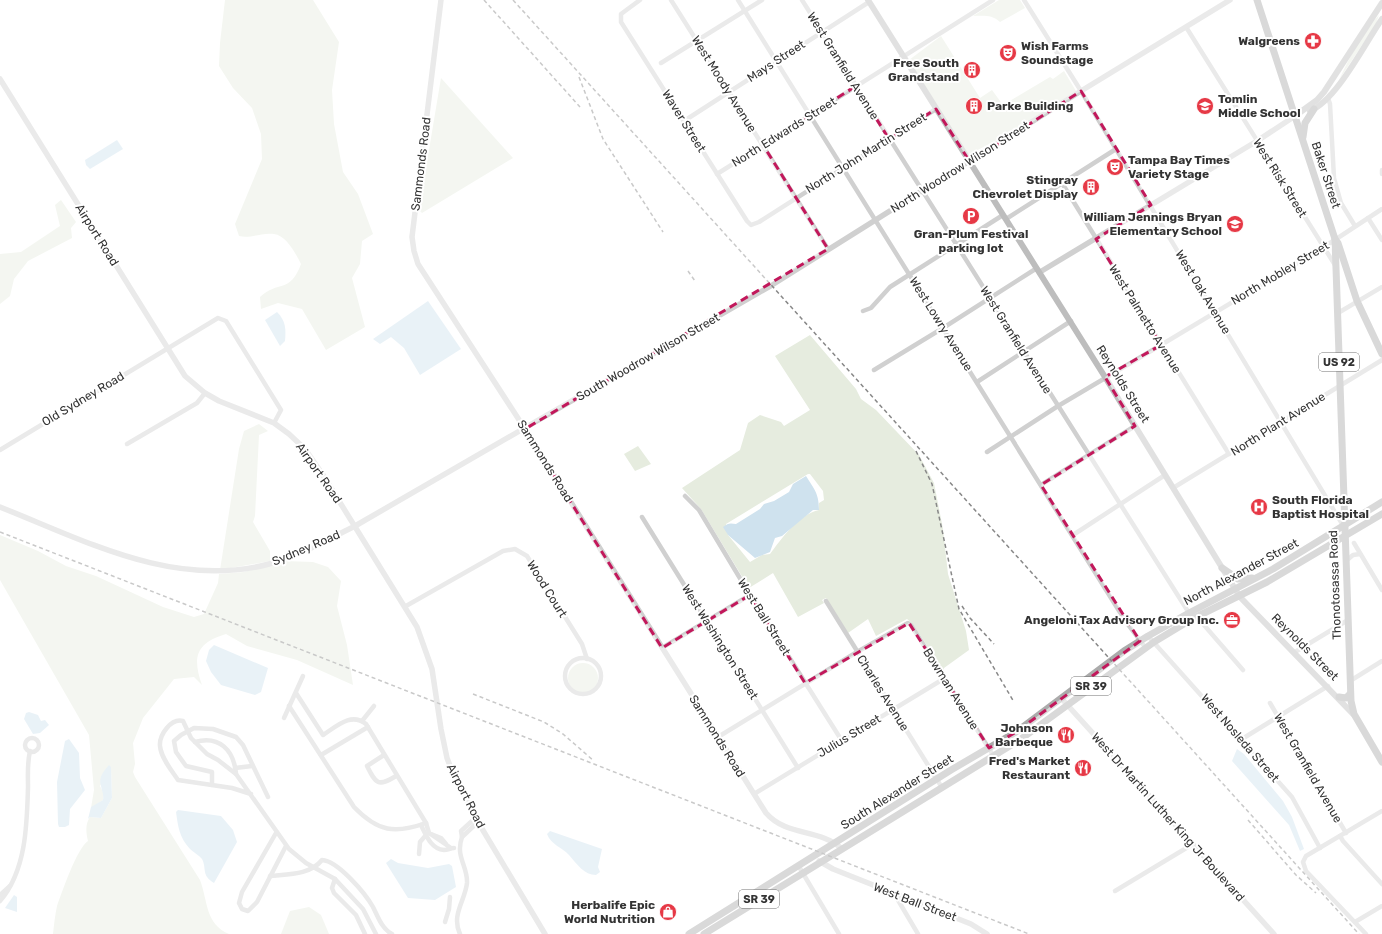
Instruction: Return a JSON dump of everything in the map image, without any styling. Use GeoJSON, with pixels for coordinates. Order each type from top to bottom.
{"type":"FeatureCollection","features":[{"type":"Feature","properties":{"kind":"main road","name":"Baker Street"},"geometry":{"type":"LineString","coordinates":[[1257,0],[1335,239],[1338,243],[1357,301],[1382,354]]}},
{"type":"Feature","properties":{"kind":"main road","name":"Reynolds Street"},"geometry":{"type":"LineString","coordinates":[[868,1],[1071,321],[1235,590],[1240,597],[1354,714],[1382,762]]}},
{"type":"Feature","properties":{"kind":"main road"},"geometry":{"type":"LineString","coordinates":[[1295,116],[1317,100],[1331,82],[1382,3]]}},
{"type":"Feature","properties":{"kind":"main road"},"geometry":{"type":"LineString","coordinates":[[1295,116],[1314,109],[1328,98],[1382,19]]}},
{"type":"Feature","properties":{"kind":"main road"},"geometry":{"type":"LineString","coordinates":[[1328,98],[1331,82]]}},
{"type":"Feature","properties":{"kind":"main road"},"geometry":{"type":"LineString","coordinates":[[1317,100],[1328,98]]}},
{"type":"Feature","properties":{"kind":"main road"},"geometry":{"type":"LineString","coordinates":[[1303,140],[1305,124],[1314,109]]}},
{"type":"Feature","properties":{"kind":"main road","name":"Thonotosassa Road"},"geometry":{"type":"LineString","coordinates":[[1335,239],[1344,458],[1344,527],[1350,694],[1354,714]]}},
{"type":"Feature","properties":{"kind":"main road","name":"North Alexander Street"},"geometry":{"type":"LineString","coordinates":[[1111,661],[1140,641],[1188,612],[1260,577],[1344,527],[1382,502]]}},
{"type":"Feature","properties":{"kind":"main road","name":"North Alexander Street"},"geometry":{"type":"LineString","coordinates":[[1117,667],[1145,647],[1196,617],[1240,597],[1382,514]]}},
{"type":"Feature","properties":{"kind":"main road"},"geometry":{"type":"LineString","coordinates":[[1222,568],[1238,579],[1260,577]]}},
{"type":"Feature","properties":{"kind":"main road","name":"South Alexander Street"},"geometry":{"type":"LineString","coordinates":[[693,933],[802,872],[941,786],[1021,739],[1111,661]]}},
{"type":"Feature","properties":{"kind":"main road","name":"South Alexander Street"},"geometry":{"type":"LineString","coordinates":[[704,934],[798,865],[1016,732],[1117,667]]}},
{"type":"Feature","properties":{"kind":"main road"},"geometry":{"type":"LineString","coordinates":[[1339,697],[1346,698],[1350,694]]}},
{"type":"Feature","properties":{"kind":"street","name":"Sammonds Road"},"geometry":{"type":"LineString","coordinates":[[441,0],[412,237],[418,264],[525,429],[766,813],[778,825],[824,837],[842,848]]}},
{"type":"Feature","properties":{"kind":"street","name":"Waver Street"},"geometry":{"type":"LineString","coordinates":[[640,0],[621,14],[621,22],[747,221],[751,225]]}},
{"type":"Feature","properties":{"kind":"street","name":"West Moody Avenue"},"geometry":{"type":"LineString","coordinates":[[671,0],[730,91],[828,249]]}},
{"type":"Feature","properties":{"kind":"street","name":"West Lowry Avenue"},"geometry":{"type":"LineString","coordinates":[[738,0],[1126,622],[1145,647]]}},
{"type":"Feature","properties":{"kind":"street"},"geometry":{"type":"LineString","coordinates":[[661,63],[762,0]]}},
{"type":"Feature","properties":{"kind":"street","name":"West Granfield Avenue"},"geometry":{"type":"LineString","coordinates":[[802,0],[1188,612],[1196,617],[1243,670]]}},
{"type":"Feature","properties":{"kind":"street","name":"North Edwards Street"},"geometry":{"type":"LineString","coordinates":[[717,174],[993,0]]}},
{"type":"Feature","properties":{"kind":"street","name":"West Oak Avenue"},"geometry":{"type":"LineString","coordinates":[[1024,0],[1216,312],[1344,527]]}},
{"type":"Feature","properties":{"kind":"street","name":"North Woodrow Wilson Street"},"geometry":{"type":"LineString","coordinates":[[772,285],[1081,91],[1230,0]]}},
{"type":"Feature","properties":{"kind":"street","name":"Mays Street"},"geometry":{"type":"LineString","coordinates":[[684,121],[868,1]]}},
{"type":"Feature","properties":{"kind":"street","name":"West Risk Street"},"geometry":{"type":"LineString","coordinates":[[1186,27],[1336,267]]}},
{"type":"Feature","properties":{"kind":"street","name":"Airport Road"},"geometry":{"type":"LineString","coordinates":[[0,79],[167,348],[186,376],[206,394],[219,401],[274,423],[290,434],[305,450],[406,606],[420,632],[432,669],[440,729],[447,758],[454,776],[478,822],[545,934]]}},
{"type":"Feature","properties":{"kind":"street"},"geometry":{"type":"LineString","coordinates":[[1328,98],[1330,104],[1336,192],[1355,226]]}},
{"type":"Feature","properties":{"kind":"street","name":"North John Martin Street"},"geometry":{"type":"LineString","coordinates":[[751,225],[759,222],[936,109]]}},
{"type":"Feature","properties":{"kind":"street"},"geometry":{"type":"LineString","coordinates":[[874,370],[990,298],[1096,239],[1257,141],[1295,116]]}},
{"type":"Feature","properties":{"kind":"street"},"geometry":{"type":"LineString","coordinates":[[863,311],[871,308],[890,287],[956,244],[1005,217],[1116,149]]}},
{"type":"Feature","properties":{"kind":"street","name":"West Palmetto Avenue"},"geometry":{"type":"LineString","coordinates":[[1062,183],[1229,454]]}},
{"type":"Feature","properties":{"kind":"street","name":"North Mobley Street"},"geometry":{"type":"LineString","coordinates":[[1058,406],[1324,247],[1382,209]]}},
{"type":"Feature","properties":{"kind":"street"},"geometry":{"type":"LineString","coordinates":[[1368,218],[1382,240]]}},
{"type":"Feature","properties":{"kind":"street","name":"South Woodrow Wilson Street"},"geometry":{"type":"LineString","coordinates":[[525,429],[772,285]]}},
{"type":"Feature","properties":{"kind":"street"},"geometry":{"type":"LineString","coordinates":[[1338,313],[1382,287]]}},
{"type":"Feature","properties":{"kind":"street","name":"Old Sydney Road"},"geometry":{"type":"LineString","coordinates":[[0,450],[218,318],[226,321],[280,410],[274,423]]}},
{"type":"Feature","properties":{"kind":"street"},"geometry":{"type":"LineString","coordinates":[[977,382],[1071,321]]}},
{"type":"Feature","properties":{"kind":"street","name":"North Plant Avenue"},"geometry":{"type":"LineString","coordinates":[[1173,488],[1382,360]]}},
{"type":"Feature","properties":{"kind":"street"},"geometry":{"type":"LineString","coordinates":[[127,444],[197,403],[206,394]]}},
{"type":"Feature","properties":{"kind":"street"},"geometry":{"type":"LineString","coordinates":[[987,452],[1058,406]]}},
{"type":"Feature","properties":{"kind":"street"},"geometry":{"type":"LineString","coordinates":[[1041,485],[1135,426]]}},
{"type":"Feature","properties":{"kind":"street","name":"Sydney Road"},"geometry":{"type":"LineString","coordinates":[[0,507],[121,555],[157,565],[196,571],[232,571],[269,564],[292,557],[355,526],[525,429]]}},
{"type":"Feature","properties":{"kind":"street"},"geometry":{"type":"LineString","coordinates":[[1073,535],[1165,475]]}},
{"type":"Feature","properties":{"kind":"street","name":"West Ball Street"},"geometry":{"type":"LineString","coordinates":[[685,496],[699,510],[842,741]]}},
{"type":"Feature","properties":{"kind":"street"},"geometry":{"type":"LineString","coordinates":[[1329,502],[1338,503],[1344,499]]}},
{"type":"Feature","properties":{"kind":"street","name":"West Washington Street"},"geometry":{"type":"LineString","coordinates":[[642,517],[798,768]]}},
{"type":"Feature","properties":{"kind":"street"},"geometry":{"type":"LineString","coordinates":[[1354,543],[1382,590]]}},
{"type":"Feature","properties":{"kind":"street","name":"Wood Court"},"geometry":{"type":"LineString","coordinates":[[406,606],[503,551],[515,549],[527,556],[582,644],[587,659],[597,665],[600,670],[600,682],[598,687],[588,694],[576,694],[570,690],[564,680],[566,668],[575,659],[587,659]]}},
{"type":"Feature","properties":{"kind":"street"},"geometry":{"type":"LineString","coordinates":[[1346,562],[1353,555],[1360,554]]}},
{"type":"Feature","properties":{"kind":"street"},"geometry":{"type":"LineString","coordinates":[[662,648],[750,594]]}},
{"type":"Feature","properties":{"kind":"street","name":"Charles Avenue"},"geometry":{"type":"LineString","coordinates":[[826,601],[941,786]]}},
{"type":"Feature","properties":{"kind":"street"},"geometry":{"type":"LineString","coordinates":[[1295,652],[1348,620]]}},
{"type":"Feature","properties":{"kind":"street","name":"Bowman Avenue"},"geometry":{"type":"LineString","coordinates":[[857,652],[908,623],[911,625],[993,755]]}},
{"type":"Feature","properties":{"kind":"street","name":"West Nosleda Street"},"geometry":{"type":"LineString","coordinates":[[1148,636],[1242,739],[1292,797],[1320,848]]}},
{"type":"Feature","properties":{"kind":"street"},"geometry":{"type":"LineString","coordinates":[[718,737],[857,652]]}},
{"type":"Feature","properties":{"kind":"street"},"geometry":{"type":"LineString","coordinates":[[1350,681],[1382,661]]}},
{"type":"Feature","properties":{"kind":"street"},"geometry":{"type":"LineString","coordinates":[[284,718],[302,676]]}},
{"type":"Feature","properties":{"kind":"street","name":"Julius Street"},"geometry":{"type":"LineString","coordinates":[[754,794],[945,678]]}},
{"type":"Feature","properties":{"kind":"street"},"geometry":{"type":"LineString","coordinates":[[1242,739],[1280,717],[1328,686]]}},
{"type":"Feature","properties":{"kind":"street"},"geometry":{"type":"LineString","coordinates":[[296,693],[323,735],[346,720],[360,719],[368,727],[424,824],[428,843],[437,851],[442,852],[449,847]]}},
{"type":"Feature","properties":{"kind":"street","name":"West Dr Martin Luther King Jr Boulevard"},"geometry":{"type":"LineString","coordinates":[[1064,702],[1274,934]]}},
{"type":"Feature","properties":{"kind":"street","name":"West Granfield Avenue"},"geometry":{"type":"LineString","coordinates":[[1270,703],[1280,717],[1346,833]]}},
{"type":"Feature","properties":{"kind":"street"},"geometry":{"type":"LineString","coordinates":[[289,706],[354,807],[365,818],[375,824],[392,830],[411,828],[424,824]]}},
{"type":"Feature","properties":{"kind":"street"},"geometry":{"type":"LineString","coordinates":[[362,721],[374,706]]}},
{"type":"Feature","properties":{"kind":"street"},"geometry":{"type":"LineString","coordinates":[[251,794],[240,790],[178,780],[166,760],[160,746],[168,726],[180,720],[183,722],[194,742],[207,754],[218,760],[236,774],[251,794],[286,846],[306,863],[334,879],[363,909],[376,934]]}},
{"type":"Feature","properties":{"kind":"street"},"geometry":{"type":"LineString","coordinates":[[321,755],[368,727]]}},
{"type":"Feature","properties":{"kind":"street"},"geometry":{"type":"LineString","coordinates":[[212,785],[212,772],[186,766],[176,752],[174,741],[187,731],[194,728],[213,729],[236,738],[243,745],[268,797]]}},
{"type":"Feature","properties":{"kind":"street"},"geometry":{"type":"LineString","coordinates":[[194,742],[205,739],[217,742],[229,751],[236,774]]}},
{"type":"Feature","properties":{"kind":"street"},"geometry":{"type":"LineString","coordinates":[[0,901],[12,885],[22,855],[27,810],[26,765],[30,751]]}},
{"type":"Feature","properties":{"kind":"street"},"geometry":{"type":"LineString","coordinates":[[384,755],[367,766],[373,777],[378,783],[384,783],[396,776]]}},
{"type":"Feature","properties":{"kind":"street"},"geometry":{"type":"LineString","coordinates":[[235,768],[252,766]]}},
{"type":"Feature","properties":{"kind":"street"},"geometry":{"type":"LineString","coordinates":[[1366,934],[1306,871],[1303,862],[1306,856],[1382,811]]}},
{"type":"Feature","properties":{"kind":"street"},"geometry":{"type":"LineString","coordinates":[[460,934],[456,916],[466,890],[467,880],[458,847],[462,837],[461,831],[472,821],[478,822]]}},
{"type":"Feature","properties":{"kind":"street"},"geometry":{"type":"LineString","coordinates":[[276,833],[242,892],[239,903],[242,909],[248,911],[257,902],[286,846]]}},
{"type":"Feature","properties":{"kind":"street"},"geometry":{"type":"LineString","coordinates":[[427,835],[449,847],[458,847]]}},
{"type":"Feature","properties":{"kind":"street"},"geometry":{"type":"LineString","coordinates":[[419,854],[420,842],[427,835]]}},
{"type":"Feature","properties":{"kind":"street","name":"West Granfield Avenue"},"geometry":{"type":"LineString","coordinates":[[1340,836],[1382,884]]}},
{"type":"Feature","properties":{"kind":"street"},"geometry":{"type":"LineString","coordinates":[[1115,891],[1193,844]]}},
{"type":"Feature","properties":{"kind":"street"},"geometry":{"type":"LineString","coordinates":[[270,876],[302,872],[314,867],[322,860],[327,861],[340,869],[367,898],[382,925],[392,934]]}},
{"type":"Feature","properties":{"kind":"street","name":"West Ball Street"},"geometry":{"type":"LineString","coordinates":[[819,861],[826,867],[971,924],[987,934]]}},
{"type":"Feature","properties":{"kind":"street"},"geometry":{"type":"LineString","coordinates":[[798,865],[839,934]]}},
{"type":"Feature","properties":{"kind":"street"},"geometry":{"type":"LineString","coordinates":[[334,879],[332,888],[334,893],[356,915],[365,934]]}},
{"type":"Feature","properties":{"kind":"street"},"geometry":{"type":"LineString","coordinates":[[0,895],[12,885]]}},
{"type":"Feature","properties":{"kind":"street"},"geometry":{"type":"LineString","coordinates":[[895,895],[918,934]]}},
{"type":"Feature","properties":{"kind":"street"},"geometry":{"type":"LineString","coordinates":[[445,922],[449,909],[450,898]]}},
{"type":"Feature","properties":{"kind":"street"},"geometry":{"type":"LineString","coordinates":[[1355,922],[1382,906]]}},
{"type":"Feature","properties":{"kind":"street"},"geometry":{"type":"LineString","coordinates":[[449,909],[458,910]]}},
{"type":"Feature","properties":{"kind":"highlighted area"},"geometry":{"type":"Polygon","coordinates":[[[856,86],[889,139],[936,109],[970,162],[1081,91],[1151,205],[1096,239],[1161,345],[1105,377],[1135,426],[1041,485],[1140,641],[1016,732],[989,748],[909,623],[805,683],[750,595],[662,648],[525,429],[828,249],[763,145],[856,86]]]}},
{"type":"Feature","properties":{"kind":"shaded area"},"geometry":{"type":"Polygon","coordinates":[[[225,0],[313,0],[339,42],[332,90],[334,124],[343,172],[358,194],[373,234],[362,241],[360,264],[352,278],[365,327],[326,350],[302,309],[278,303],[261,309],[260,297],[272,289],[288,283],[297,273],[301,264],[290,246],[283,238],[274,234],[248,237],[239,236],[235,224],[262,159],[261,134],[252,108],[233,88],[219,66],[225,0]]]}},
{"type":"Feature","properties":{"kind":"shaded area"},"geometry":{"type":"Polygon","coordinates":[[[999,0],[1020,0],[1025,8],[1000,22],[997,19],[990,17],[973,16],[999,0]]]}},
{"type":"Feature","properties":{"kind":"shaded area"},"geometry":{"type":"Polygon","coordinates":[[[1379,15],[1376,24],[1339,80],[1356,46],[1379,15]]]}},
{"type":"Feature","properties":{"kind":"shaded area"},"geometry":{"type":"Polygon","coordinates":[[[941,36],[980,98],[992,90],[1003,105],[1050,77],[1053,79],[1064,71],[1076,91],[1014,131],[968,155],[909,60],[941,36]]]}},
{"type":"Feature","properties":{"kind":"shaded area"},"geometry":{"type":"Polygon","coordinates":[[[441,78],[513,158],[422,213],[419,210],[441,78]]]}},
{"type":"Feature","properties":{"kind":"shaded area"},"geometry":{"type":"Polygon","coordinates":[[[61,200],[76,222],[71,228],[72,238],[28,261],[14,279],[10,296],[0,304],[0,254],[21,252],[60,226],[55,205],[61,200]]]}},
{"type":"Feature","properties":{"kind":"shaded area"},"geometry":{"type":"Polygon","coordinates":[[[810,335],[856,389],[861,399],[876,410],[919,455],[934,483],[943,529],[948,574],[966,631],[969,650],[944,668],[944,672],[913,624],[907,619],[876,636],[868,619],[848,633],[826,598],[822,600],[824,603],[798,617],[773,573],[749,588],[701,509],[682,488],[740,450],[748,423],[760,415],[781,422],[784,426],[810,410],[775,356],[810,335]],[[810,474],[726,524],[728,535],[750,562],[762,555],[770,554],[798,521],[812,512],[819,510],[819,503],[824,500],[823,491],[810,474]]]}},
{"type":"Feature","properties":{"kind":"shaded area"},"geometry":{"type":"Polygon","coordinates":[[[259,424],[268,431],[259,435],[255,516],[253,522],[270,551],[270,561],[220,570],[239,449],[244,431],[259,424]]]}},
{"type":"Feature","properties":{"kind":"shaded area"},"geometry":{"type":"Polygon","coordinates":[[[638,446],[651,464],[635,471],[624,454],[638,446]]]}},
{"type":"Feature","properties":{"kind":"shaded area"},"geometry":{"type":"Polygon","coordinates":[[[0,535],[38,551],[66,566],[96,576],[163,607],[194,617],[204,614],[218,583],[219,574],[244,572],[284,561],[313,562],[328,567],[341,581],[337,606],[347,645],[353,685],[297,660],[247,646],[226,634],[208,642],[199,652],[197,666],[202,685],[194,677],[174,679],[143,718],[133,743],[135,764],[133,772],[135,777],[200,880],[211,918],[221,930],[229,934],[53,934],[57,906],[62,891],[79,852],[88,841],[86,829],[88,820],[90,817],[101,818],[112,798],[111,767],[100,786],[104,794],[103,800],[91,808],[94,790],[89,735],[0,580],[0,535]]]}},
{"type":"Feature","properties":{"kind":"shaded area"},"geometry":{"type":"Polygon","coordinates":[[[583,663],[594,667],[598,678],[594,689],[583,693],[572,689],[568,678],[572,667],[583,663]]]}},
{"type":"Feature","properties":{"kind":"shaded area"},"geometry":{"type":"Polygon","coordinates":[[[309,907],[321,915],[329,934],[281,934],[290,911],[309,907]]]}},
{"type":"Feature","properties":{"kind":"water"},"geometry":{"type":"Polygon","coordinates":[[[117,140],[123,149],[90,169],[86,165],[85,160],[117,140]]]}},
{"type":"Feature","properties":{"kind":"water"},"geometry":{"type":"Polygon","coordinates":[[[428,301],[461,349],[420,375],[404,348],[391,337],[380,344],[373,339],[428,301]]]}},
{"type":"Feature","properties":{"kind":"water"},"geometry":{"type":"Polygon","coordinates":[[[277,312],[284,322],[285,329],[285,341],[280,346],[265,320],[277,312]]]}},
{"type":"Feature","properties":{"kind":"water"},"geometry":{"type":"Polygon","coordinates":[[[806,476],[817,495],[819,510],[813,510],[782,536],[775,538],[770,552],[755,558],[728,535],[723,527],[732,523],[736,524],[760,509],[764,504],[774,501],[789,492],[793,484],[806,476]]]}},
{"type":"Feature","properties":{"kind":"water"},"geometry":{"type":"Polygon","coordinates":[[[214,645],[268,668],[261,692],[255,695],[221,685],[211,672],[206,661],[209,650],[214,645]]]}},
{"type":"Feature","properties":{"kind":"water"},"geometry":{"type":"Polygon","coordinates":[[[29,712],[38,715],[41,721],[45,720],[49,725],[40,733],[33,734],[24,719],[26,713],[29,712]]]}},
{"type":"Feature","properties":{"kind":"water"},"geometry":{"type":"Polygon","coordinates":[[[69,739],[79,753],[80,778],[85,790],[70,809],[69,825],[59,827],[57,782],[65,741],[69,739]]]}},
{"type":"Feature","properties":{"kind":"water"},"geometry":{"type":"Polygon","coordinates":[[[1237,749],[1244,754],[1283,801],[1292,817],[1304,849],[1300,851],[1289,825],[1232,761],[1237,749]]]}},
{"type":"Feature","properties":{"kind":"water"},"geometry":{"type":"Polygon","coordinates":[[[109,765],[111,767],[112,798],[101,818],[90,817],[88,819],[91,807],[103,800],[100,780],[102,774],[109,765]]]}},
{"type":"Feature","properties":{"kind":"water"},"geometry":{"type":"Polygon","coordinates":[[[178,810],[221,816],[233,830],[237,842],[214,883],[206,875],[202,859],[186,845],[181,836],[176,812],[178,810]]]}},
{"type":"Feature","properties":{"kind":"water"},"geometry":{"type":"Polygon","coordinates":[[[550,831],[602,849],[598,867],[600,872],[596,875],[592,875],[584,871],[566,852],[551,841],[547,834],[550,831]]]}},
{"type":"Feature","properties":{"kind":"water"},"geometry":{"type":"Polygon","coordinates":[[[391,859],[398,863],[428,868],[449,864],[452,866],[456,887],[435,900],[408,898],[386,863],[391,859]]]}},
{"type":"Feature","properties":{"kind":"water"},"geometry":{"type":"Polygon","coordinates":[[[14,895],[17,897],[17,912],[5,908],[14,895]]]}},
{"type":"Feature","properties":{"kind":"railway"},"geometry":{"type":"LineString","coordinates":[[484,0],[580,107]]}},
{"type":"Feature","properties":{"kind":"railway"},"geometry":{"type":"LineString","coordinates":[[513,0],[1359,934]]}},
{"type":"Feature","properties":{"kind":"railway"},"geometry":{"type":"LineString","coordinates":[[579,77],[603,139],[663,232]]}},
{"type":"Feature","properties":{"kind":"railway"},"geometry":{"type":"LineString","coordinates":[[688,271],[695,281]]}},
{"type":"Feature","properties":{"kind":"railway"},"geometry":{"type":"LineString","coordinates":[[916,451],[932,484],[959,609],[1014,702]]}},
{"type":"Feature","properties":{"kind":"railway"},"geometry":{"type":"LineString","coordinates":[[0,532],[1029,934]]}},
{"type":"Feature","properties":{"kind":"railway"},"geometry":{"type":"LineString","coordinates":[[962,606],[970,618],[994,644]]}},
{"type":"Feature","properties":{"kind":"railway"},"geometry":{"type":"LineString","coordinates":[[473,694],[544,722],[563,734],[594,761]]}},
{"type":"Feature","properties":{"kind":"railway"},"geometry":{"type":"LineString","coordinates":[[1248,820],[1296,875],[1316,893]]}},
{"type":"Feature","properties":{"kind":"place","name":"Walgreens"},"geometry":{"type":"Point","coordinates":[1313,41]}},
{"type":"Feature","properties":{"kind":"place","name":"Wish Farms Soundstage"},"geometry":{"type":"Point","coordinates":[1008,53]}},
{"type":"Feature","properties":{"kind":"place","name":"Free South Grandstand"},"geometry":{"type":"Point","coordinates":[972,70]}},
{"type":"Feature","properties":{"kind":"place","name":"Parke Building"},"geometry":{"type":"Point","coordinates":[974,106]}},
{"type":"Feature","properties":{"kind":"place","name":"Tomlin Middle School"},"geometry":{"type":"Point","coordinates":[1205,106]}},
{"type":"Feature","properties":{"kind":"place","name":"Tampa Bay Times Variety Stage"},"geometry":{"type":"Point","coordinates":[1115,167]}},
{"type":"Feature","properties":{"kind":"place","name":"Stingray Chevrolet Display"},"geometry":{"type":"Point","coordinates":[1091,187]}},
{"type":"Feature","properties":{"kind":"place","name":"Gran-Plum Festival parking lot"},"geometry":{"type":"Point","coordinates":[971,216]}},
{"type":"Feature","properties":{"kind":"place","name":"William Jennings Bryan Elementary School"},"geometry":{"type":"Point","coordinates":[1235,224]}},
{"type":"Feature","properties":{"kind":"place","name":"South Florida Baptist Hospital"},"geometry":{"type":"Point","coordinates":[1259,507]}},
{"type":"Feature","properties":{"kind":"place","name":"Angeloni Tax Advisory Group Inc."},"geometry":{"type":"Point","coordinates":[1232,620]}},
{"type":"Feature","properties":{"kind":"place","name":"Johnson Barbeque"},"geometry":{"type":"Point","coordinates":[1066,735]}},
{"type":"Feature","properties":{"kind":"place","name":"Fred's Market Restaurant"},"geometry":{"type":"Point","coordinates":[1083,768]}},
{"type":"Feature","properties":{"kind":"place","name":"Herbalife Epic World Nutrition"},"geometry":{"type":"Point","coordinates":[668,912]}}]}
